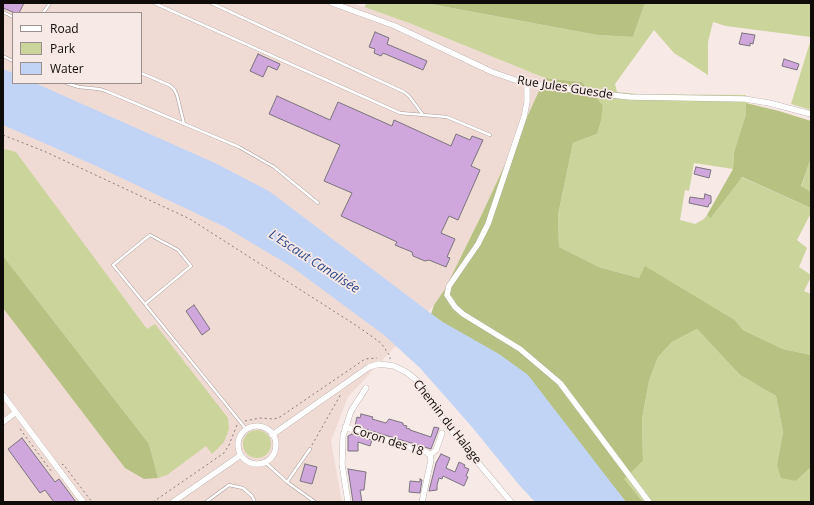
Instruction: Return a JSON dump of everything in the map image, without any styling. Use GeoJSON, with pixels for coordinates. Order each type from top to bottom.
{"type":"FeatureCollection","features":[{"type":"Feature","properties":{"kind":"street","name":"Rue Jules Guesde"},"geometry":{"type":"LineString","coordinates":[[332,3],[395,26],[492,72],[527,83],[630,97],[745,99],[769,103],[811,114]]}},
{"type":"Feature","properties":{"kind":"street"},"geometry":{"type":"LineString","coordinates":[[527,83],[527,102],[524,117],[488,224],[478,244],[449,286],[447,295],[463,314],[520,349],[560,383],[649,502]]}},
{"type":"Feature","properties":{"kind":"street"},"geometry":{"type":"LineString","coordinates":[[272,435],[373,365],[390,365]]}},
{"type":"Feature","properties":{"kind":"street","name":"Chemin du Halage"},"geometry":{"type":"LineString","coordinates":[[390,365],[406,372],[419,382],[450,429],[511,502]]}},
{"type":"Feature","properties":{"kind":"street"},"geometry":{"type":"LineString","coordinates":[[348,502],[341,458],[342,442],[345,427],[354,406],[366,388]]}},
{"type":"Feature","properties":{"kind":"street"},"geometry":{"type":"LineString","coordinates":[[3,395],[83,502]]}},
{"type":"Feature","properties":{"kind":"street"},"geometry":{"type":"LineString","coordinates":[[3,422],[16,412]]}},
{"type":"Feature","properties":{"kind":"street"},"geometry":{"type":"LineString","coordinates":[[254,426],[262,427],[272,435],[275,442],[274,450],[271,457],[265,462],[258,464],[251,463],[241,455],[238,448],[239,440],[242,433],[246,429],[254,426]]}},
{"type":"Feature","properties":{"kind":"street","name":"Coron des 18"},"geometry":{"type":"LineString","coordinates":[[345,427],[426,452],[430,455]]}},
{"type":"Feature","properties":{"kind":"street"},"geometry":{"type":"LineString","coordinates":[[422,502],[431,460],[430,455],[436,450],[442,433]]}},
{"type":"Feature","properties":{"kind":"street"},"geometry":{"type":"LineString","coordinates":[[173,502],[241,455]]}},
{"type":"Feature","properties":{"kind":"lane"},"geometry":{"type":"LineString","coordinates":[[44,12],[50,3]]}},
{"type":"Feature","properties":{"kind":"lane"},"geometry":{"type":"LineString","coordinates":[[154,3],[400,113],[450,117],[490,135]]}},
{"type":"Feature","properties":{"kind":"lane"},"geometry":{"type":"LineString","coordinates":[[211,3],[404,92],[409,96],[422,115]]}},
{"type":"Feature","properties":{"kind":"lane"},"geometry":{"type":"LineString","coordinates":[[142,73],[169,85],[174,89],[177,94],[184,124]]}},
{"type":"Feature","properties":{"kind":"lane"},"geometry":{"type":"LineString","coordinates":[[69,84],[102,90],[239,147],[265,161],[318,203]]}},
{"type":"Feature","properties":{"kind":"lane"},"geometry":{"type":"LineString","coordinates":[[144,304],[190,266],[178,250],[150,235],[113,265],[144,304],[241,422],[246,429]]}},
{"type":"Feature","properties":{"kind":"lane"},"geometry":{"type":"LineString","coordinates":[[286,482],[310,449]]}},
{"type":"Feature","properties":{"kind":"lane"},"geometry":{"type":"LineString","coordinates":[[265,462],[286,482],[315,502]]}},
{"type":"Feature","properties":{"kind":"lane"},"geometry":{"type":"LineString","coordinates":[[206,502],[230,486],[243,488],[252,496],[255,502]]}},
{"type":"Feature","properties":{"kind":"path"},"geometry":{"type":"LineString","coordinates":[[3,135],[46,152],[190,219],[381,343],[390,356],[390,365]]}},
{"type":"Feature","properties":{"kind":"path"},"geometry":{"type":"LineString","coordinates":[[154,502],[224,453],[233,438],[235,426],[241,422],[260,418],[274,419],[280,417],[365,359],[379,358]]}},
{"type":"Feature","properties":{"kind":"path"},"geometry":{"type":"LineString","coordinates":[[310,449],[341,395],[344,384]]}},
{"type":"Feature","properties":{"kind":"shaded area"},"geometry":{"type":"Polygon","coordinates":[[[3,3],[352,3],[409,23],[545,78],[481,216],[445,289],[434,305],[348,397],[331,441],[342,502],[3,502],[3,3]]]}},
{"type":"Feature","properties":{"kind":"green space"},"geometry":{"type":"Polygon","coordinates":[[[367,3],[425,3],[597,35],[633,37],[645,3],[811,3],[811,37],[726,26],[713,22],[708,42],[708,75],[674,53],[654,30],[615,84],[617,92],[638,94],[746,95],[746,114],[734,152],[733,169],[694,163],[689,191],[685,190],[680,220],[695,224],[704,219],[707,215],[712,217],[741,177],[811,208],[811,213],[797,240],[807,248],[799,267],[811,275],[804,291],[811,294],[811,355],[783,349],[743,330],[735,320],[646,267],[639,278],[599,267],[559,247],[558,215],[573,143],[597,134],[603,105],[582,82],[545,78],[409,23],[364,7],[367,3]]]}},
{"type":"Feature","properties":{"kind":"green space"},"geometry":{"type":"Polygon","coordinates":[[[425,3],[645,3],[633,37],[597,35],[425,3]]]}},
{"type":"Feature","properties":{"kind":"green space"},"geometry":{"type":"Polygon","coordinates":[[[811,39],[811,110],[791,104],[811,39]]]}},
{"type":"Feature","properties":{"kind":"green space"},"geometry":{"type":"Polygon","coordinates":[[[545,78],[582,82],[603,105],[597,134],[573,143],[558,215],[559,247],[599,267],[639,278],[645,266],[735,320],[743,330],[783,349],[811,355],[811,467],[796,481],[781,478],[777,465],[783,432],[776,396],[740,375],[697,329],[672,342],[658,357],[649,381],[642,419],[643,461],[624,479],[643,502],[626,502],[618,492],[441,321],[431,314],[434,305],[445,289],[481,216],[545,78]]]}},
{"type":"Feature","properties":{"kind":"green space"},"geometry":{"type":"Polygon","coordinates":[[[746,103],[811,121],[811,158],[801,186],[811,192],[811,208],[742,177],[711,218],[707,215],[733,169],[734,152],[746,114],[746,103]]]}},
{"type":"Feature","properties":{"kind":"green space"},"geometry":{"type":"Polygon","coordinates":[[[5,149],[16,152],[147,329],[155,324],[228,418],[229,429],[224,442],[212,454],[206,446],[167,475],[158,478],[149,444],[3,256],[3,151],[5,149]]]}},
{"type":"Feature","properties":{"kind":"green space"},"geometry":{"type":"Polygon","coordinates":[[[811,158],[811,192],[801,187],[811,158]]]}},
{"type":"Feature","properties":{"kind":"green space"},"geometry":{"type":"Polygon","coordinates":[[[3,256],[149,444],[158,478],[144,479],[125,468],[3,308],[3,256]]]}},
{"type":"Feature","properties":{"kind":"green space"},"geometry":{"type":"Polygon","coordinates":[[[697,329],[740,375],[776,396],[783,432],[777,465],[796,481],[811,467],[811,502],[643,502],[623,479],[643,461],[642,419],[649,381],[658,357],[672,342],[697,329]]]}},
{"type":"Feature","properties":{"kind":"green space"},"geometry":{"type":"Polygon","coordinates":[[[257,430],[267,434],[271,444],[267,454],[257,458],[247,454],[243,444],[247,434],[257,430]]]}},
{"type":"Feature","properties":{"kind":"water","name":"L'Escaut Canalisée"},"geometry":{"type":"Polygon","coordinates":[[[3,69],[12,73],[12,84],[37,84],[215,163],[269,191],[441,321],[499,354],[528,375],[626,502],[535,502],[420,368],[384,335],[292,267],[225,227],[96,166],[3,125],[3,69]]]}},
{"type":"Feature","properties":{"kind":"building"},"geometry":{"type":"Polygon","coordinates":[[[3,3],[24,3],[20,12],[13,12],[3,8],[3,3]]]}},
{"type":"Feature","properties":{"kind":"building"},"geometry":{"type":"Polygon","coordinates":[[[375,32],[389,38],[387,44],[427,61],[423,70],[383,53],[381,56],[374,53],[375,49],[369,47],[375,32]]]}},
{"type":"Feature","properties":{"kind":"building"},"geometry":{"type":"Polygon","coordinates":[[[742,33],[755,35],[753,44],[750,43],[750,46],[739,44],[742,33]]]}},
{"type":"Feature","properties":{"kind":"building"},"geometry":{"type":"Polygon","coordinates":[[[258,54],[280,64],[277,70],[268,66],[263,77],[250,71],[258,54]]]}},
{"type":"Feature","properties":{"kind":"building"},"geometry":{"type":"Polygon","coordinates":[[[784,59],[799,64],[797,70],[782,66],[784,59]]]}},
{"type":"Feature","properties":{"kind":"building"},"geometry":{"type":"Polygon","coordinates":[[[277,96],[330,120],[338,102],[392,126],[394,120],[451,146],[456,134],[470,140],[472,136],[483,140],[471,166],[480,170],[458,220],[449,216],[441,233],[455,239],[447,257],[450,258],[446,267],[429,260],[425,261],[413,256],[412,252],[395,245],[397,242],[341,216],[352,193],[324,181],[340,145],[269,114],[277,96]]]}},
{"type":"Feature","properties":{"kind":"building"},"geometry":{"type":"Polygon","coordinates":[[[696,167],[711,170],[709,178],[694,174],[696,167]]]}},
{"type":"Feature","properties":{"kind":"building"},"geometry":{"type":"Polygon","coordinates":[[[705,194],[711,196],[711,203],[708,207],[689,203],[690,197],[704,199],[705,194]]]}},
{"type":"Feature","properties":{"kind":"building"},"geometry":{"type":"Polygon","coordinates":[[[194,305],[210,329],[202,335],[186,311],[194,305]]]}},
{"type":"Feature","properties":{"kind":"building"},"geometry":{"type":"Polygon","coordinates":[[[361,414],[373,417],[372,419],[386,423],[389,419],[403,423],[403,425],[407,426],[406,428],[410,430],[431,437],[434,427],[439,428],[431,449],[355,426],[357,417],[360,418],[361,414]]]}},
{"type":"Feature","properties":{"kind":"building"},"geometry":{"type":"Polygon","coordinates":[[[352,434],[372,440],[370,446],[358,442],[358,451],[348,451],[348,436],[352,434]]]}},
{"type":"Feature","properties":{"kind":"building"},"geometry":{"type":"Polygon","coordinates":[[[22,438],[55,482],[59,479],[76,502],[54,502],[45,490],[40,493],[8,449],[22,438]]]}},
{"type":"Feature","properties":{"kind":"building"},"geometry":{"type":"Polygon","coordinates":[[[441,454],[450,458],[446,468],[455,472],[459,462],[465,465],[464,467],[469,469],[466,476],[468,477],[464,486],[443,476],[442,479],[439,478],[437,490],[429,491],[436,463],[441,454]]]}},
{"type":"Feature","properties":{"kind":"building"},"geometry":{"type":"Polygon","coordinates":[[[305,464],[317,467],[312,484],[300,481],[305,464]]]}},
{"type":"Feature","properties":{"kind":"building"},"geometry":{"type":"Polygon","coordinates":[[[348,469],[366,472],[364,490],[360,490],[362,502],[353,502],[348,469]]]}},
{"type":"Feature","properties":{"kind":"building"},"geometry":{"type":"Polygon","coordinates":[[[420,479],[422,480],[420,493],[409,492],[410,481],[420,482],[420,479]]]}}]}
